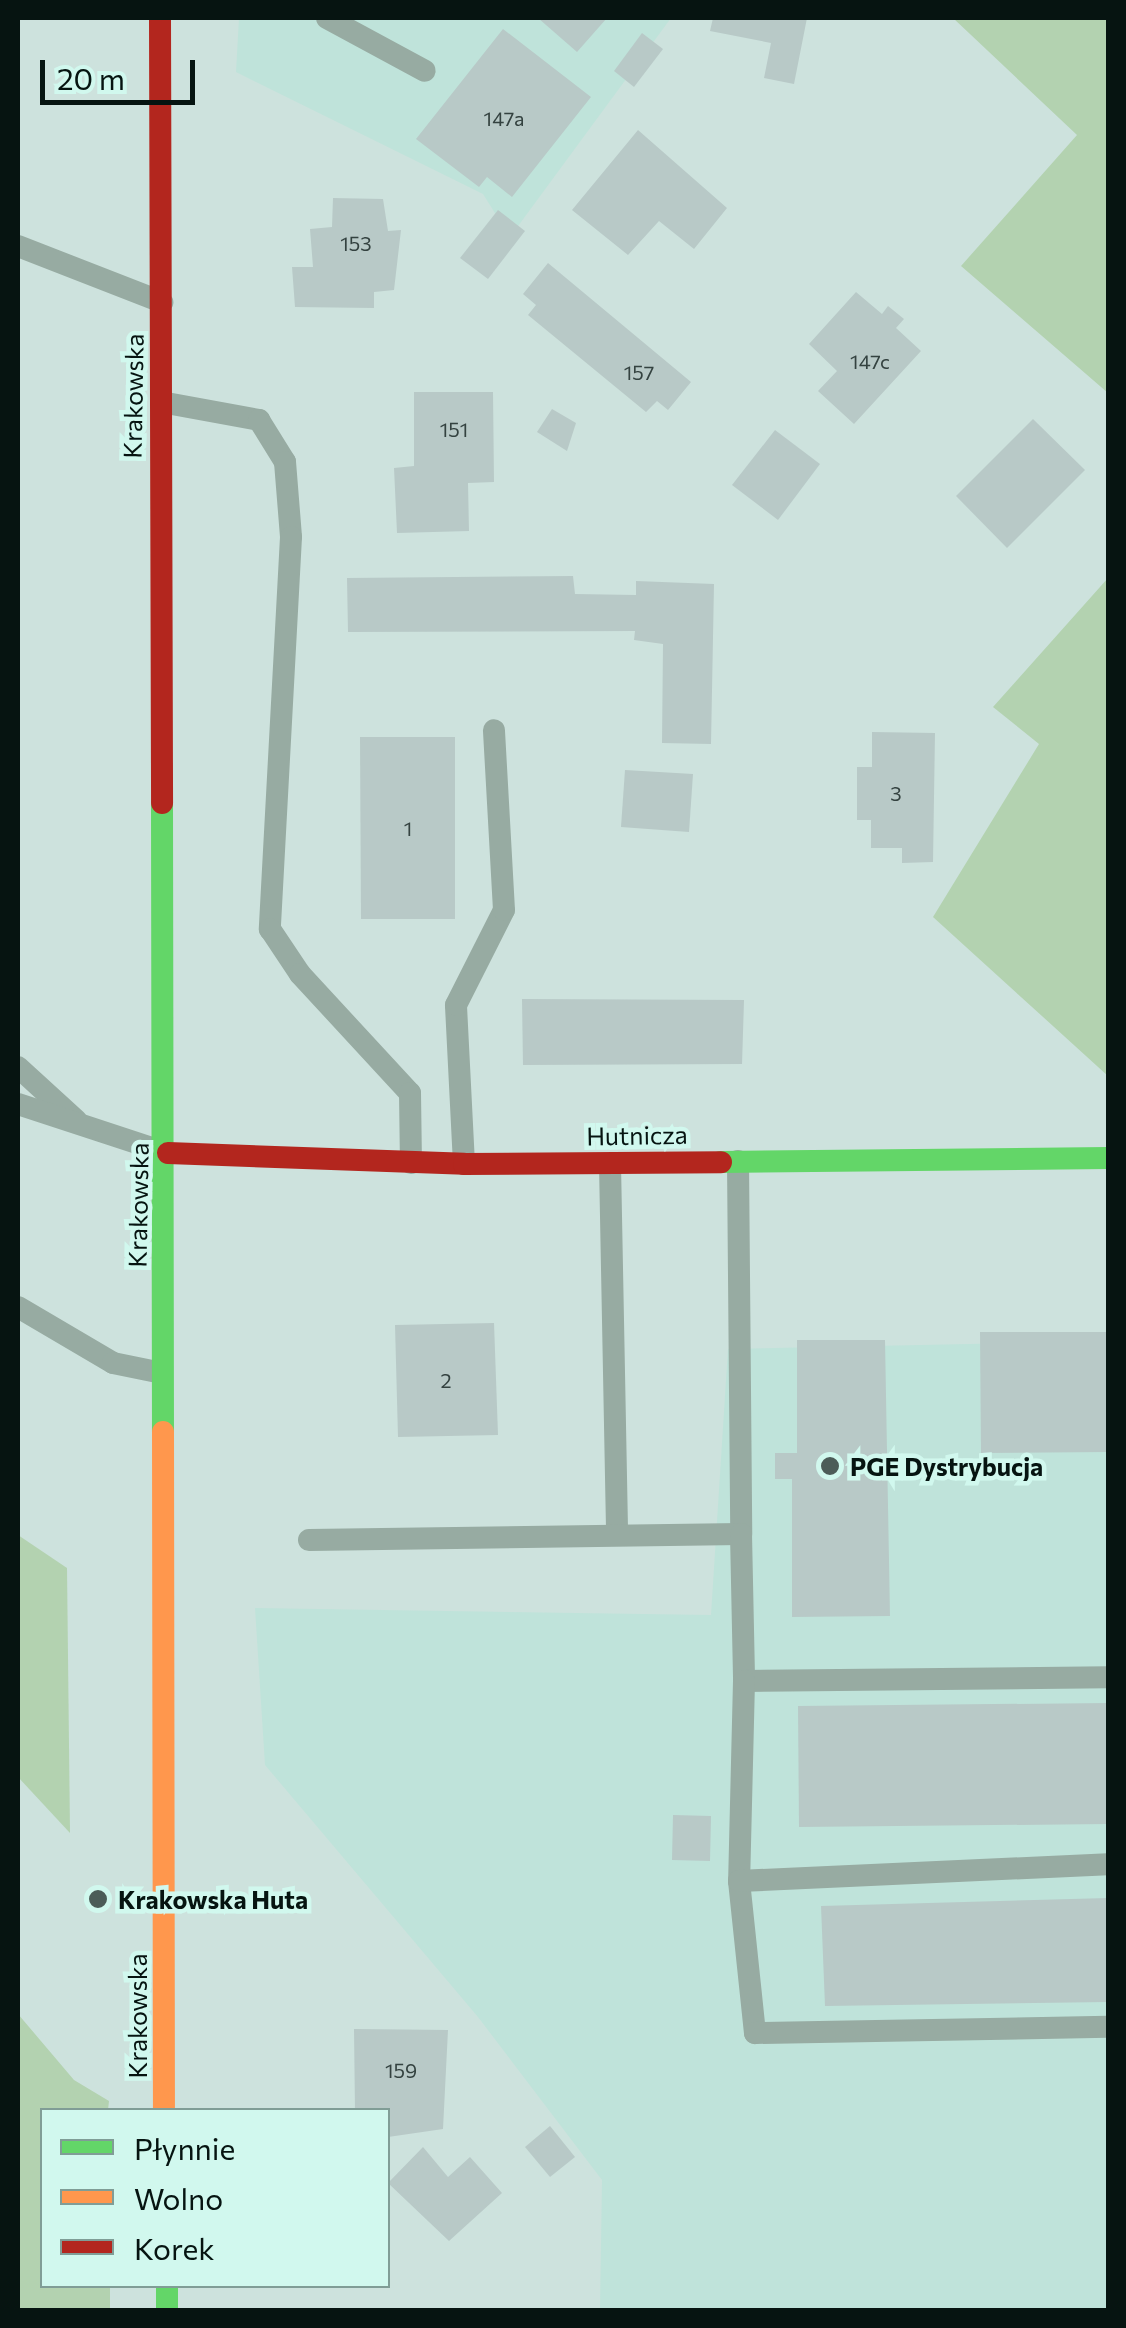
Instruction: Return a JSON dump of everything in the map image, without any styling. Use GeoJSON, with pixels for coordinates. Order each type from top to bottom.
{"type":"FeatureCollection","features":[{"type":"Feature","properties":{"kind":"main road","name":"Krakowska"},"geometry":{"type":"LineString","coordinates":[[160,18],[168,1154],[162,1373],[164,2108]]}},
{"type":"Feature","properties":{"kind":"main road","name":"Hutnicza"},"geometry":{"type":"LineString","coordinates":[[168,1154],[411,1164],[1108,1158]]}},
{"type":"Feature","properties":{"kind":"lane"},"geometry":{"type":"LineString","coordinates":[[326,18],[425,71]]}},
{"type":"Feature","properties":{"kind":"lane","name":"Krakowska"},"geometry":{"type":"LineString","coordinates":[[18,246],[162,302]]}},
{"type":"Feature","properties":{"kind":"lane"},"geometry":{"type":"LineString","coordinates":[[161,402],[258,420],[285,462],[291,537],[270,929],[300,974],[410,1093],[411,1164]]}},
{"type":"Feature","properties":{"kind":"lane"},"geometry":{"type":"LineString","coordinates":[[464,1164],[456,1004],[504,910],[494,730]]}},
{"type":"Feature","properties":{"kind":"lane"},"geometry":{"type":"LineString","coordinates":[[18,1067],[76,1120]]}},
{"type":"Feature","properties":{"kind":"lane"},"geometry":{"type":"LineString","coordinates":[[18,1104],[76,1120],[168,1154]]}},
{"type":"Feature","properties":{"kind":"lane"},"geometry":{"type":"LineString","coordinates":[[738,1161],[744,1681],[739,1881],[754,2033],[1108,2027]]}},
{"type":"Feature","properties":{"kind":"lane"},"geometry":{"type":"LineString","coordinates":[[610,1164],[617,1535]]}},
{"type":"Feature","properties":{"kind":"lane"},"geometry":{"type":"LineString","coordinates":[[18,1307],[113,1363],[162,1373]]}},
{"type":"Feature","properties":{"kind":"lane"},"geometry":{"type":"LineString","coordinates":[[308,1540],[741,1534]]}},
{"type":"Feature","properties":{"kind":"lane"},"geometry":{"type":"LineString","coordinates":[[744,1681],[1108,1676]]}},
{"type":"Feature","properties":{"kind":"lane"},"geometry":{"type":"LineString","coordinates":[[739,1881],[1108,1864]]}},
{"type":"Feature","properties":{"kind":"shaded area"},"geometry":{"type":"Polygon","coordinates":[[[239,18],[671,18],[510,237],[483,194],[236,72],[239,18]]]}},
{"type":"Feature","properties":{"kind":"shaded area"},"geometry":{"type":"Polygon","coordinates":[[[953,18],[1108,18],[1108,393],[961,266],[1077,135],[953,18]]]}},
{"type":"Feature","properties":{"kind":"shaded area"},"geometry":{"type":"Polygon","coordinates":[[[1108,578],[1108,1076],[933,917],[1039,744],[993,707],[1108,578]]]}},
{"type":"Feature","properties":{"kind":"shaded area"},"geometry":{"type":"Polygon","coordinates":[[[1108,1341],[1108,2310],[600,2310],[602,2180],[478,2017],[265,1765],[255,1608],[711,1615],[728,1349],[1108,1341]]]}},
{"type":"Feature","properties":{"kind":"shaded area"},"geometry":{"type":"Polygon","coordinates":[[[18,1535],[67,1568],[70,1833],[18,1777],[18,1535]]]}},
{"type":"Feature","properties":{"kind":"shaded area"},"geometry":{"type":"Polygon","coordinates":[[[18,2014],[74,2080],[109,2101],[108,2108],[40,2108],[40,2288],[110,2288],[110,2310],[18,2310],[18,2014]]]}},
{"type":"Feature","properties":{"kind":"building"},"geometry":{"type":"Polygon","coordinates":[[[538,18],[607,18],[577,52],[538,18]]]}},
{"type":"Feature","properties":{"kind":"building"},"geometry":{"type":"Polygon","coordinates":[[[713,18],[807,18],[794,84],[764,78],[771,43],[710,31],[713,18]]]}},
{"type":"Feature","properties":{"kind":"building"},"geometry":{"type":"Polygon","coordinates":[[[503,29],[591,97],[512,197],[487,177],[479,187],[416,139],[503,29]]]}},
{"type":"Feature","properties":{"kind":"building"},"geometry":{"type":"Polygon","coordinates":[[[642,33],[663,49],[634,87],[614,71],[642,33]]]}},
{"type":"Feature","properties":{"kind":"building"},"geometry":{"type":"Polygon","coordinates":[[[638,130],[727,208],[694,249],[659,221],[628,255],[572,210],[638,130]]]}},
{"type":"Feature","properties":{"kind":"building"},"geometry":{"type":"Polygon","coordinates":[[[333,198],[383,199],[388,231],[401,230],[394,290],[374,292],[374,308],[295,307],[292,267],[313,267],[310,229],[332,227],[333,198]]]}},
{"type":"Feature","properties":{"kind":"building"},"geometry":{"type":"Polygon","coordinates":[[[498,210],[525,231],[488,279],[460,258],[498,210]]]}},
{"type":"Feature","properties":{"kind":"building"},"geometry":{"type":"Polygon","coordinates":[[[548,263],[691,382],[668,410],[657,401],[646,412],[528,315],[536,305],[523,294],[548,263]]]}},
{"type":"Feature","properties":{"kind":"building"},"geometry":{"type":"Polygon","coordinates":[[[856,292],[882,314],[888,306],[904,319],[896,328],[921,351],[854,424],[818,391],[837,371],[809,344],[856,292]]]}},
{"type":"Feature","properties":{"kind":"building"},"geometry":{"type":"Polygon","coordinates":[[[414,392],[493,392],[494,482],[468,483],[469,531],[397,533],[394,468],[414,466],[414,392]]]}},
{"type":"Feature","properties":{"kind":"building"},"geometry":{"type":"Polygon","coordinates":[[[552,409],[576,423],[567,451],[537,432],[552,409]]]}},
{"type":"Feature","properties":{"kind":"building"},"geometry":{"type":"Polygon","coordinates":[[[1033,419],[1085,470],[1007,548],[956,496],[1033,419]]]}},
{"type":"Feature","properties":{"kind":"building"},"geometry":{"type":"Polygon","coordinates":[[[775,430],[820,464],[778,520],[732,485],[775,430]]]}},
{"type":"Feature","properties":{"kind":"building"},"geometry":{"type":"Polygon","coordinates":[[[573,576],[575,594],[636,595],[636,581],[714,584],[711,744],[662,743],[663,644],[634,640],[635,631],[348,632],[347,578],[573,576]]]}},
{"type":"Feature","properties":{"kind":"building"},"geometry":{"type":"Polygon","coordinates":[[[872,732],[935,733],[933,862],[902,863],[902,848],[871,848],[871,820],[857,820],[857,767],[872,767],[872,732]]]}},
{"type":"Feature","properties":{"kind":"building"},"geometry":{"type":"Polygon","coordinates":[[[360,737],[455,737],[455,919],[361,919],[360,737]]]}},
{"type":"Feature","properties":{"kind":"building"},"geometry":{"type":"Polygon","coordinates":[[[625,770],[693,774],[689,832],[621,827],[625,770]]]}},
{"type":"Feature","properties":{"kind":"building"},"geometry":{"type":"Polygon","coordinates":[[[522,999],[744,1000],[742,1064],[523,1065],[522,999]]]}},
{"type":"Feature","properties":{"kind":"building"},"geometry":{"type":"Polygon","coordinates":[[[494,1323],[498,1435],[398,1437],[395,1325],[494,1323]]]}},
{"type":"Feature","properties":{"kind":"building"},"geometry":{"type":"Polygon","coordinates":[[[980,1332],[1108,1332],[1108,1452],[981,1453],[980,1332]]]}},
{"type":"Feature","properties":{"kind":"building","name":"PGE Dystrybucja"},"geometry":{"type":"Polygon","coordinates":[[[797,1340],[885,1340],[890,1616],[792,1617],[792,1479],[775,1479],[775,1453],[797,1453],[797,1340]]]}},
{"type":"Feature","properties":{"kind":"building"},"geometry":{"type":"Polygon","coordinates":[[[1108,1703],[1108,1824],[799,1827],[798,1706],[1108,1703]]]}},
{"type":"Feature","properties":{"kind":"building"},"geometry":{"type":"Polygon","coordinates":[[[673,1815],[711,1816],[710,1861],[672,1860],[673,1815]]]}},
{"type":"Feature","properties":{"kind":"building"},"geometry":{"type":"Polygon","coordinates":[[[1108,1898],[1108,2002],[825,2006],[821,1906],[1108,1898]]]}},
{"type":"Feature","properties":{"kind":"building"},"geometry":{"type":"Polygon","coordinates":[[[354,2029],[448,2030],[443,2129],[390,2137],[390,2108],[355,2108],[354,2029]]]}},
{"type":"Feature","properties":{"kind":"building"},"geometry":{"type":"Polygon","coordinates":[[[550,2126],[575,2157],[550,2177],[525,2147],[550,2126]]]}},
{"type":"Feature","properties":{"kind":"building"},"geometry":{"type":"Polygon","coordinates":[[[423,2147],[448,2177],[470,2157],[502,2193],[449,2241],[390,2181],[423,2147]]]}},
{"type":"Feature","properties":{"kind":"traffic: fast"},"geometry":{"type":"LineString","coordinates":[[162,803],[163,1432]]}},
{"type":"Feature","properties":{"kind":"traffic: fast"},"geometry":{"type":"LineString","coordinates":[[721,1162],[1108,1158]]}},
{"type":"Feature","properties":{"kind":"traffic: fast"},"geometry":{"type":"LineString","coordinates":[[167,2288],[167,2310]]}},
{"type":"Feature","properties":{"kind":"traffic: slow"},"geometry":{"type":"LineString","coordinates":[[163,1432],[164,2108]]}},
{"type":"Feature","properties":{"kind":"traffic: jam"},"geometry":{"type":"LineString","coordinates":[[160,18],[162,803]]}},
{"type":"Feature","properties":{"kind":"traffic: jam"},"geometry":{"type":"LineString","coordinates":[[168,1153],[464,1164],[721,1162]]}},
{"type":"Feature","properties":{"kind":"place","name":"PGE Dystrybucja"},"geometry":{"type":"Point","coordinates":[830,1466]}},
{"type":"Feature","properties":{"kind":"place","name":"Krakowska Huta"},"geometry":{"type":"Point","coordinates":[98,1899]}}]}
